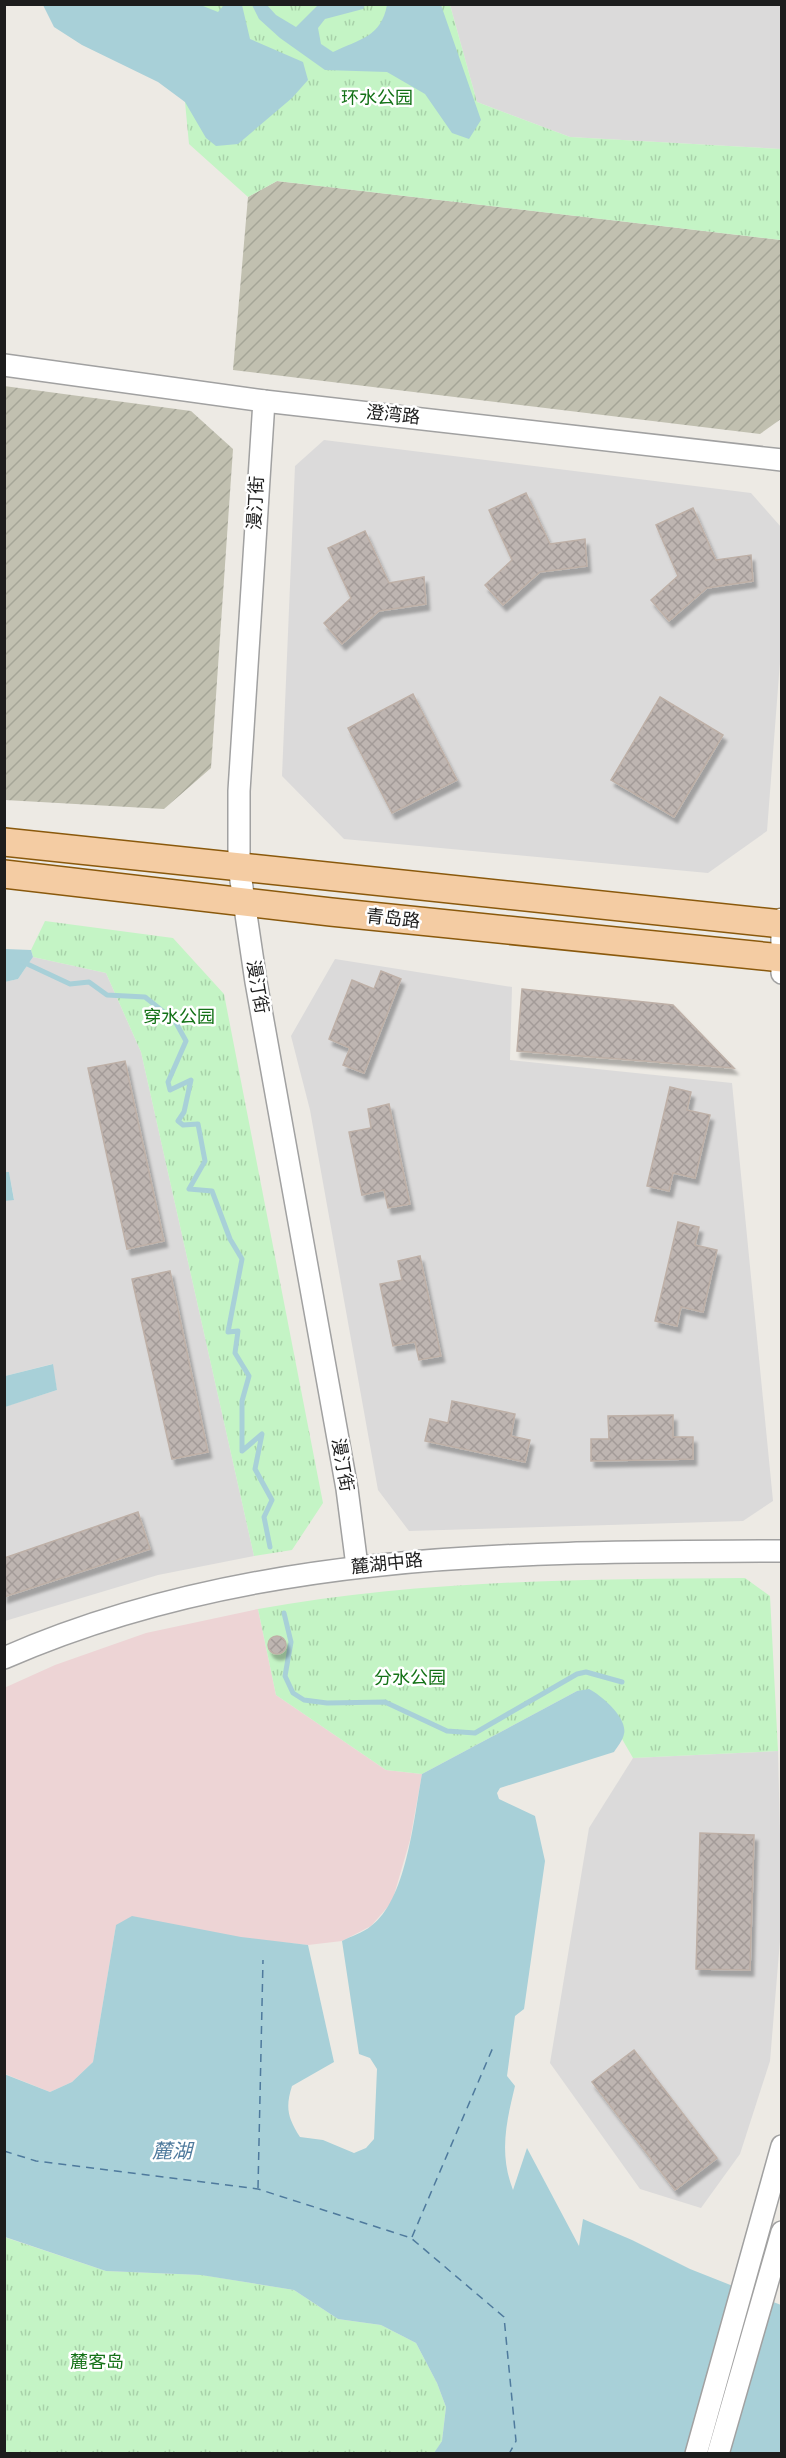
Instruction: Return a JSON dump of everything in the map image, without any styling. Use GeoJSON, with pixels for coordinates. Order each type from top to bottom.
{"type":"FeatureCollection","features":[{"type":"Feature","properties":{"kind":"main road","name":"青岛路"},"geometry":{"type":"LineString","coordinates":[[4,842],[781,924]]}},
{"type":"Feature","properties":{"kind":"main road","name":"青岛路"},"geometry":{"type":"LineString","coordinates":[[4,874],[781,958]]}},
{"type":"Feature","properties":{"kind":"street","name":"澄湾路"},"geometry":{"type":"LineString","coordinates":[[4,365],[264,401],[782,460]]}},
{"type":"Feature","properties":{"kind":"street","name":"漫汀街"},"geometry":{"type":"LineString","coordinates":[[264,401],[239,791],[239,867],[243,901],[347,1489],[357,1566]]}},
{"type":"Feature","properties":{"kind":"street"},"geometry":{"type":"LineString","coordinates":[[782,919],[782,973]]}},
{"type":"Feature","properties":{"kind":"street","name":"麓湖中路"},"geometry":{"type":"LineString","coordinates":[[4,1658],[53,1637],[138,1608],[226,1586],[357,1566],[527,1554],[782,1551]]}},
{"type":"Feature","properties":{"kind":"street"},"geometry":{"type":"LineString","coordinates":[[696,2454],[760,2218],[782,2146]]}},
{"type":"Feature","properties":{"kind":"street"},"geometry":{"type":"LineString","coordinates":[[718,2454],[782,2232]]}},
{"type":"Feature","properties":{"kind":"shaded area"},"geometry":{"type":"Polygon","coordinates":[[[450,5],[781,5],[781,149],[570,137],[477,102],[450,5]]]}},
{"type":"Feature","properties":{"kind":"shaded area"},"geometry":{"type":"Polygon","coordinates":[[[277,181],[781,240],[781,419],[760,434],[233,370],[248,197],[277,181]]]}},
{"type":"Feature","properties":{"kind":"shaded area"},"geometry":{"type":"Polygon","coordinates":[[[4,386],[191,411],[233,449],[211,768],[164,809],[5,800],[4,386]]]}},
{"type":"Feature","properties":{"kind":"shaded area"},"geometry":{"type":"Polygon","coordinates":[[[324,440],[751,493],[781,527],[781,649],[767,831],[708,873],[344,839],[282,776],[295,466],[324,440]]]}},
{"type":"Feature","properties":{"kind":"shaded area"},"geometry":{"type":"Polygon","coordinates":[[[33,957],[106,973],[141,1052],[254,1556],[158,1575],[5,1621],[4,1407],[57,1390],[52,1364],[5,1376],[5,1201],[14,1199],[9,1172],[4,1172],[5,982],[18,979],[33,957]]]}},
{"type":"Feature","properties":{"kind":"shaded area"},"geometry":{"type":"Polygon","coordinates":[[[335,959],[512,987],[510,1060],[732,1083],[773,1501],[743,1521],[409,1531],[378,1490],[310,1110],[291,1036],[335,959]]]}},
{"type":"Feature","properties":{"kind":"shaded area"},"geometry":{"type":"Polygon","coordinates":[[[258,1609],[276,1695],[386,1770],[422,1774],[410,1840],[392,1902],[371,1926],[342,1941],[308,1945],[116,1925],[93,2062],[72,2082],[50,2092],[5,2074],[4,1688],[55,1665],[146,1633],[258,1609]]]}},
{"type":"Feature","properties":{"kind":"shaded area"},"geometry":{"type":"Polygon","coordinates":[[[778,1751],[782,1916],[770,2061],[740,2154],[701,2208],[640,2189],[550,2063],[589,1828],[633,1758],[778,1751]]]}},
{"type":"Feature","properties":{"kind":"green space","name":"环水公园"},"geometry":{"type":"Polygon","coordinates":[[[122,5],[450,5],[477,102],[570,137],[781,149],[781,240],[277,181],[248,197],[189,144],[185,102],[122,5]]]}},
{"type":"Feature","properties":{"kind":"green space","name":"穿水公园"},"geometry":{"type":"Polygon","coordinates":[[[45,921],[173,938],[224,994],[323,1503],[292,1550],[254,1556],[141,1052],[106,973],[33,957],[31,950],[45,921]]]}},
{"type":"Feature","properties":{"kind":"green space","name":"分水公园"},"geometry":{"type":"Polygon","coordinates":[[[745,1578],[770,1596],[778,1751],[633,1758],[603,1706],[577,1691],[422,1774],[386,1770],[276,1695],[258,1609],[379,1592],[501,1583],[745,1578]]]}},
{"type":"Feature","properties":{"kind":"green space","name":"麓客岛"},"geometry":{"type":"Polygon","coordinates":[[[4,2237],[106,2271],[202,2275],[294,2290],[338,2319],[381,2325],[416,2343],[437,2383],[446,2407],[442,2441],[434,2454],[5,2453],[4,2237]]]}},
{"type":"Feature","properties":{"kind":"water"},"geometry":{"type":"Polygon","coordinates":[[[198,4],[218,12],[224,5],[242,5],[250,39],[303,62],[308,80],[292,98],[238,144],[216,146],[206,138],[185,102],[158,82],[82,45],[54,27],[43,5],[198,4]]]}},
{"type":"Feature","properties":{"kind":"water"},"geometry":{"type":"Polygon","coordinates":[[[252,5],[267,5],[276,15],[296,27],[318,5],[365,5],[363,9],[325,19],[318,28],[321,44],[333,52],[374,31],[384,16],[387,5],[441,5],[481,120],[469,139],[452,133],[425,94],[387,72],[325,70],[280,38],[259,19],[252,5]]]}},
{"type":"Feature","properties":{"kind":"water"},"geometry":{"type":"Polygon","coordinates":[[[5,949],[31,950],[33,957],[18,979],[5,982],[5,949]]]}},
{"type":"Feature","properties":{"kind":"water"},"geometry":{"type":"Polygon","coordinates":[[[5,1172],[9,1172],[14,1200],[5,1201],[5,1172]]]}},
{"type":"Feature","properties":{"kind":"water"},"geometry":{"type":"Polygon","coordinates":[[[53,1364],[57,1390],[5,1407],[5,1376],[53,1364]]]}},
{"type":"Feature","properties":{"kind":"water","name":"麓湖"},"geometry":{"type":"Polygon","coordinates":[[[589,1689],[600,1696],[622,1721],[624,1734],[614,1752],[500,1788],[497,1793],[499,1799],[535,1816],[545,1861],[524,2009],[515,2016],[507,2076],[515,2086],[505,2138],[509,2177],[513,2190],[527,2148],[579,2246],[583,2219],[690,2269],[781,2305],[781,2453],[434,2453],[442,2441],[446,2407],[437,2383],[416,2343],[381,2325],[338,2319],[294,2290],[201,2275],[106,2271],[5,2237],[4,2074],[50,2092],[72,2082],[93,2062],[116,1925],[132,1916],[241,1937],[308,1945],[334,2062],[292,2086],[288,2107],[290,2118],[300,2137],[323,2140],[354,2153],[366,2148],[374,2139],[377,2069],[370,2058],[359,2054],[342,1941],[371,1926],[383,1914],[393,1897],[407,1856],[422,1774],[577,1691],[589,1689]]]}},
{"type":"Feature","properties":{"kind":"building"},"geometry":{"type":"Polygon","coordinates":[[[526,493],[550,544],[585,539],[587,566],[540,572],[503,605],[485,585],[512,560],[489,510],[526,493]]]}},
{"type":"Feature","properties":{"kind":"building"},"geometry":{"type":"Polygon","coordinates":[[[693,508],[716,560],[751,555],[753,581],[707,588],[669,621],[651,600],[678,576],[656,525],[693,508]]]}},
{"type":"Feature","properties":{"kind":"building"},"geometry":{"type":"Polygon","coordinates":[[[365,531],[389,583],[424,577],[426,604],[379,611],[342,644],[324,623],[351,598],[328,548],[365,531]]]}},
{"type":"Feature","properties":{"kind":"building"},"geometry":{"type":"Polygon","coordinates":[[[413,694],[457,780],[392,813],[348,728],[413,694]]]}},
{"type":"Feature","properties":{"kind":"building"},"geometry":{"type":"Polygon","coordinates":[[[660,697],[723,735],[674,817],[611,780],[660,697]]]}},
{"type":"Feature","properties":{"kind":"building"},"geometry":{"type":"Polygon","coordinates":[[[381,971],[401,979],[364,1073],[343,1065],[350,1048],[329,1039],[352,980],[374,989],[381,971]]]}},
{"type":"Feature","properties":{"kind":"building"},"geometry":{"type":"Polygon","coordinates":[[[522,989],[673,1005],[734,1068],[517,1051],[522,989]]]}},
{"type":"Feature","properties":{"kind":"building"},"geometry":{"type":"Polygon","coordinates":[[[125,1061],[164,1241],[127,1249],[88,1068],[125,1061]]]}},
{"type":"Feature","properties":{"kind":"building"},"geometry":{"type":"Polygon","coordinates":[[[670,1087],[691,1092],[687,1110],[710,1115],[695,1178],[673,1173],[669,1191],[647,1186],[670,1087]]]}},
{"type":"Feature","properties":{"kind":"building"},"geometry":{"type":"Polygon","coordinates":[[[389,1104],[410,1204],[388,1208],[384,1190],[362,1195],[349,1132],[371,1128],[368,1109],[389,1104]]]}},
{"type":"Feature","properties":{"kind":"building"},"geometry":{"type":"Polygon","coordinates":[[[678,1222],[699,1227],[695,1245],[717,1250],[703,1312],[681,1307],[677,1326],[655,1321],[678,1222]]]}},
{"type":"Feature","properties":{"kind":"building"},"geometry":{"type":"Polygon","coordinates":[[[420,1256],[441,1356],[419,1360],[415,1342],[393,1346],[380,1284],[402,1280],[398,1261],[420,1256]]]}},
{"type":"Feature","properties":{"kind":"building"},"geometry":{"type":"Polygon","coordinates":[[[170,1271],[208,1452],[172,1459],[132,1279],[170,1271]]]}},
{"type":"Feature","properties":{"kind":"building"},"geometry":{"type":"Polygon","coordinates":[[[452,1401],[515,1414],[511,1436],[530,1440],[525,1462],[425,1441],[430,1419],[448,1423],[452,1401]]]}},
{"type":"Feature","properties":{"kind":"building"},"geometry":{"type":"Polygon","coordinates":[[[673,1415],[673,1437],[693,1437],[693,1459],[591,1461],[591,1439],[609,1439],[608,1416],[673,1415]]]}},
{"type":"Feature","properties":{"kind":"building"},"geometry":{"type":"Polygon","coordinates":[[[138,1512],[150,1549],[4,1597],[4,1558],[138,1512]]]}},
{"type":"Feature","properties":{"kind":"building"},"geometry":{"type":"Polygon","coordinates":[[[277,1636],[283,1639],[286,1645],[283,1651],[277,1654],[271,1651],[268,1645],[271,1639],[277,1636]]]}},
{"type":"Feature","properties":{"kind":"building"},"geometry":{"type":"Polygon","coordinates":[[[700,1833],[754,1835],[750,1970],[696,1969],[700,1833]]]}},
{"type":"Feature","properties":{"kind":"building"},"geometry":{"type":"Polygon","coordinates":[[[634,2050],[717,2158],[675,2190],[592,2082],[634,2050]]]}},
{"type":"Feature","properties":{"kind":"waterway"},"geometry":{"type":"LineString","coordinates":[[23,962],[70,984],[89,982],[107,995],[145,997],[175,1021],[186,1041],[168,1082],[170,1090],[191,1080],[184,1112],[178,1121],[183,1125],[198,1124],[205,1161],[189,1189],[212,1191],[230,1239],[242,1259],[228,1332],[238,1331],[235,1353],[249,1376],[242,1401],[242,1451],[262,1434],[255,1469],[272,1500],[264,1517],[270,1547]]}},
{"type":"Feature","properties":{"kind":"waterway"},"geometry":{"type":"LineString","coordinates":[[284,1613],[291,1642],[285,1676],[293,1693],[304,1700],[327,1703],[385,1702],[447,1731],[475,1733],[577,1674],[586,1672],[622,1682]]}},
{"type":"Feature","properties":{"kind":"ferry route"},"geometry":{"type":"LineString","coordinates":[[258,2188],[263,1960]]}},
{"type":"Feature","properties":{"kind":"ferry route"},"geometry":{"type":"LineString","coordinates":[[412,2237],[494,2045]]}},
{"type":"Feature","properties":{"kind":"ferry route"},"geometry":{"type":"LineString","coordinates":[[4,2151],[36,2161],[258,2189],[411,2238],[504,2317],[516,2441],[509,2454]]}}]}
